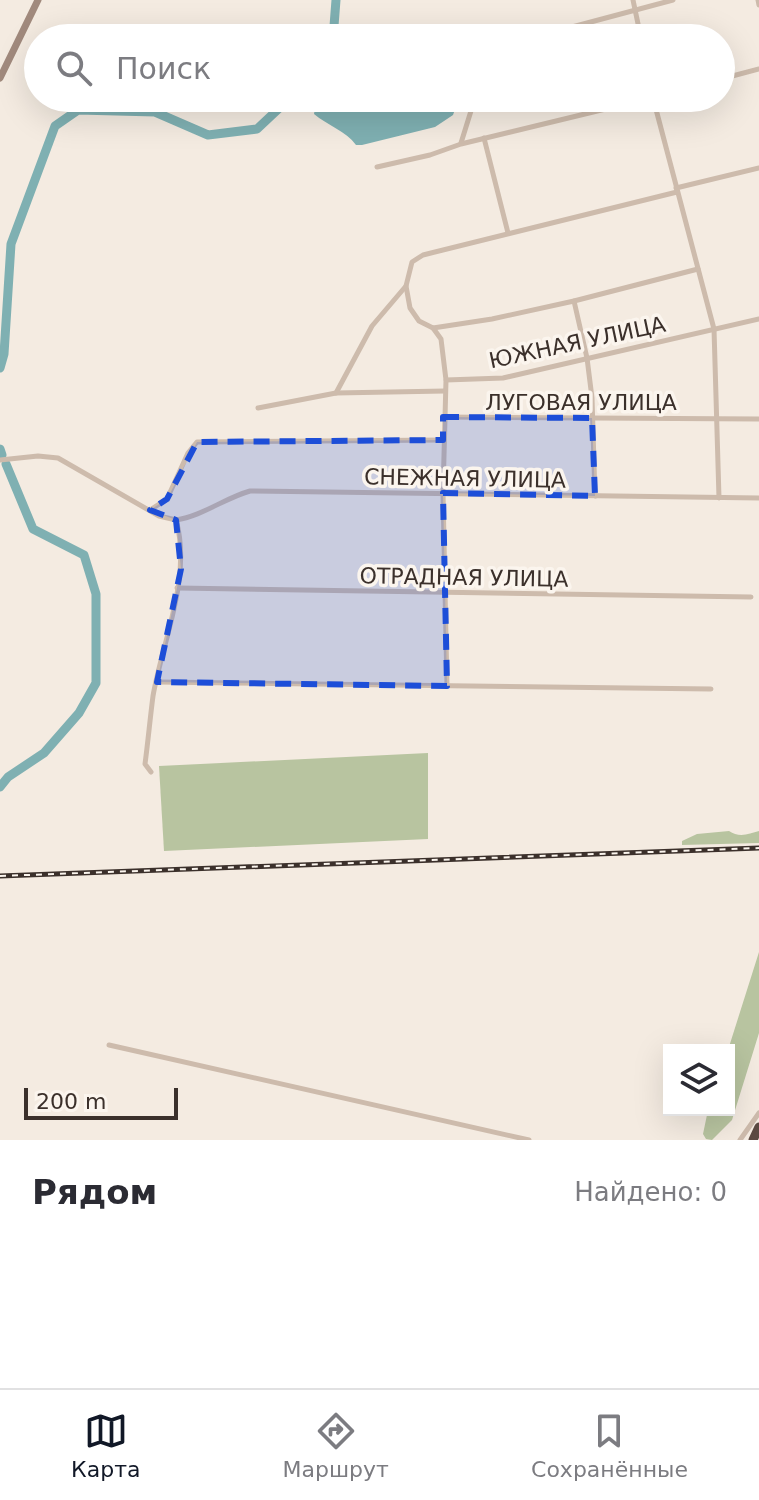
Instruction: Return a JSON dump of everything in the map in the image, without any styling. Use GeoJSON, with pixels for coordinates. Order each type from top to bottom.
{"type":"FeatureCollection","features":[{"type":"Feature","properties":{"kind":"highway"},"geometry":{"type":"LineString","coordinates":[[753,1140],[759,1127]]}},
{"type":"Feature","properties":{"kind":"street"},"geometry":{"type":"LineString","coordinates":[[26,24],[38,0]]}},
{"type":"Feature","properties":{"kind":"street"},"geometry":{"type":"LineString","coordinates":[[633,0],[639,24]]}},
{"type":"Feature","properties":{"kind":"street"},"geometry":{"type":"LineString","coordinates":[[582,24],[673,0]]}},
{"type":"Feature","properties":{"kind":"street"},"geometry":{"type":"LineString","coordinates":[[0,78],[24,29]]}},
{"type":"Feature","properties":{"kind":"street"},"geometry":{"type":"LineString","coordinates":[[735,75],[759,69]]}},
{"type":"Feature","properties":{"kind":"street"},"geometry":{"type":"LineString","coordinates":[[461,144],[471,112]]}},
{"type":"Feature","properties":{"kind":"street"},"geometry":{"type":"LineString","coordinates":[[377,167],[593,112]]}},
{"type":"Feature","properties":{"kind":"street"},"geometry":{"type":"LineString","coordinates":[[656,112],[714,329],[719,498]]}},
{"type":"Feature","properties":{"kind":"street"},"geometry":{"type":"LineString","coordinates":[[484,138],[508,233]]}},
{"type":"Feature","properties":{"kind":"street"},"geometry":{"type":"LineString","coordinates":[[447,686],[443,493],[446,380],[441,339],[433,328],[419,321],[410,308],[406,286],[412,262],[423,255],[759,168]]}},
{"type":"Feature","properties":{"kind":"street"},"geometry":{"type":"LineString","coordinates":[[433,328],[574,301],[698,269]]}},
{"type":"Feature","properties":{"kind":"street"},"geometry":{"type":"LineString","coordinates":[[336,393],[372,326],[406,286]]}},
{"type":"Feature","properties":{"kind":"street"},"geometry":{"type":"LineString","coordinates":[[574,301],[587,358],[595,496]]}},
{"type":"Feature","properties":{"kind":"street","name":"ЮЖНАЯ УЛИЦА"},"geometry":{"type":"LineString","coordinates":[[446,380],[503,378],[759,319]]}},
{"type":"Feature","properties":{"kind":"street"},"geometry":{"type":"LineString","coordinates":[[258,408],[336,393],[445,391]]}},
{"type":"Feature","properties":{"kind":"street","name":"ЛУГОВАЯ УЛИЦА"},"geometry":{"type":"LineString","coordinates":[[443,417],[759,419]]}},
{"type":"Feature","properties":{"kind":"street"},"geometry":{"type":"LineString","coordinates":[[150,510],[167,499],[188,453],[197,442],[443,440]]}},
{"type":"Feature","properties":{"kind":"street"},"geometry":{"type":"LineString","coordinates":[[0,460],[38,456],[58,458],[159,516],[176,520],[181,538],[181,569],[157,682],[145,764],[151,772]]}},
{"type":"Feature","properties":{"kind":"street","name":"СНЕЖНАЯ УЛИЦА"},"geometry":{"type":"LineString","coordinates":[[176,520],[250,491],[759,498]]}},
{"type":"Feature","properties":{"kind":"street","name":"ОТРАДНАЯ УЛИЦА"},"geometry":{"type":"LineString","coordinates":[[177,588],[751,597]]}},
{"type":"Feature","properties":{"kind":"street"},"geometry":{"type":"LineString","coordinates":[[157,682],[711,689]]}},
{"type":"Feature","properties":{"kind":"street"},"geometry":{"type":"LineString","coordinates":[[109,1045],[529,1140]]}},
{"type":"Feature","properties":{"kind":"street"},"geometry":{"type":"LineString","coordinates":[[740,1140],[759,1113]]}},
{"type":"Feature","properties":{"kind":"highlighted area"},"geometry":{"type":"Polygon","coordinates":[[[443,417],[592,418],[595,496],[443,493],[447,686],[157,682],[181,569],[176,520],[150,510],[167,499],[197,442],[443,440],[443,417]]]}},
{"type":"Feature","properties":{"kind":"green space"},"geometry":{"type":"Polygon","coordinates":[[[428,753],[428,839],[164,851],[159,766],[428,753]]]}},
{"type":"Feature","properties":{"kind":"green space"},"geometry":{"type":"Polygon","coordinates":[[[729,831],[740,835],[759,831],[759,843],[682,845],[682,841],[697,834],[729,831]]]}},
{"type":"Feature","properties":{"kind":"green space"},"geometry":{"type":"Polygon","coordinates":[[[759,952],[759,1033],[735,1110],[735,1044],[730,1044],[759,952]]]}},
{"type":"Feature","properties":{"kind":"green space"},"geometry":{"type":"Polygon","coordinates":[[[707,1116],[733,1116],[712,1140],[706,1139],[703,1134],[707,1116]]]}},
{"type":"Feature","properties":{"kind":"water"},"geometry":{"type":"Polygon","coordinates":[[[454,112],[435,127],[362,145],[356,145],[314,114],[454,112]]]}},
{"type":"Feature","properties":{"kind":"waterway"},"geometry":{"type":"LineString","coordinates":[[334,24],[336,0]]}},
{"type":"Feature","properties":{"kind":"waterway"},"geometry":{"type":"LineString","coordinates":[[0,368],[4,354],[11,244],[55,126],[75,112]]}},
{"type":"Feature","properties":{"kind":"waterway"},"geometry":{"type":"LineString","coordinates":[[155,112],[208,135],[257,129],[275,112]]}},
{"type":"Feature","properties":{"kind":"waterway"},"geometry":{"type":"LineString","coordinates":[[0,449],[2,455]]}},
{"type":"Feature","properties":{"kind":"waterway"},"geometry":{"type":"LineString","coordinates":[[0,787],[8,777],[44,753],[79,713],[96,683],[96,594],[84,555],[33,529],[6,464]]}},
{"type":"Feature","properties":{"kind":"railway"},"geometry":{"type":"LineString","coordinates":[[0,876],[759,848]]}}]}
